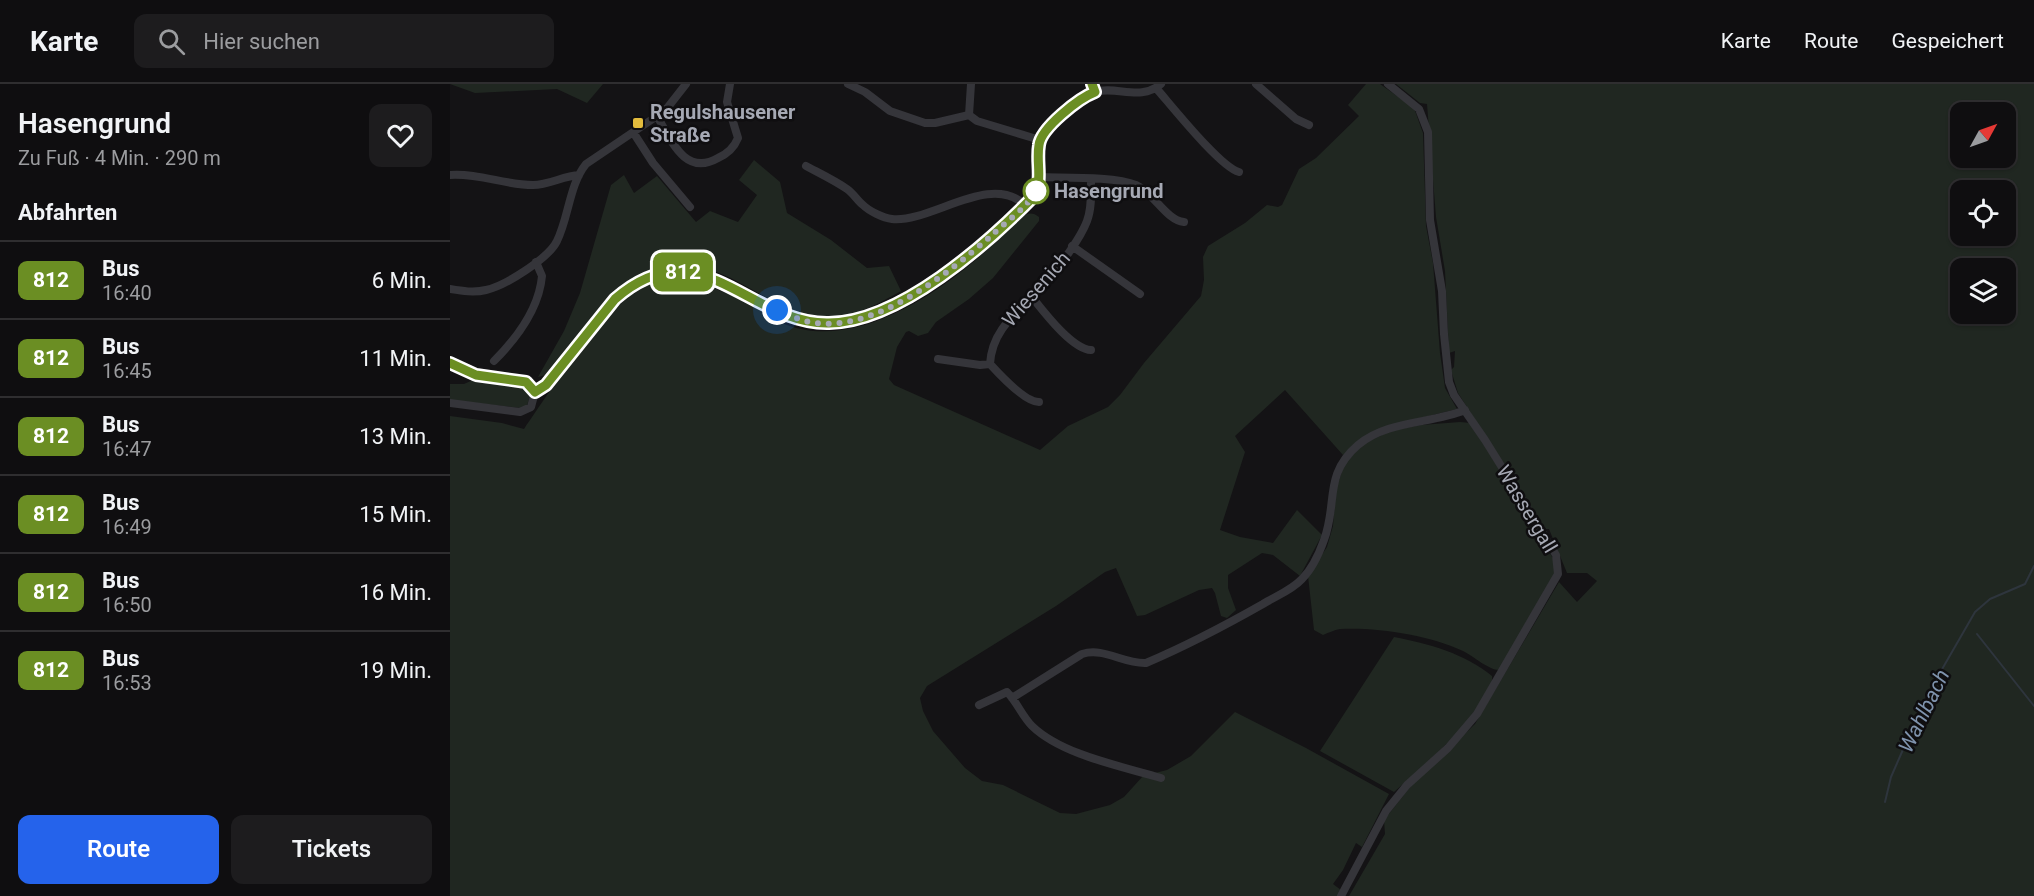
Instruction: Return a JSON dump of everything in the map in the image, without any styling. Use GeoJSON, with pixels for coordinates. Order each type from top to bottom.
{"type":"FeatureCollection","features":[{"type":"Feature","properties":{"kind":"street"},"geometry":{"type":"LineString","coordinates":[[450,289],[471,292],[489,290],[504,283],[552,249],[558,240],[579,175],[590,160],[657,117],[686,84]]}},
{"type":"Feature","properties":{"kind":"street"},"geometry":{"type":"LineString","coordinates":[[657,117],[687,160],[698,164],[714,161],[727,153],[738,138],[727,102],[730,84]]}},
{"type":"Feature","properties":{"kind":"street"},"geometry":{"type":"LineString","coordinates":[[848,84],[865,92],[890,111],[925,123],[969,115]]}},
{"type":"Feature","properties":{"kind":"street"},"geometry":{"type":"LineString","coordinates":[[969,115],[971,84]]}},
{"type":"Feature","properties":{"kind":"street"},"geometry":{"type":"LineString","coordinates":[[1256,84],[1296,119],[1309,125]]}},
{"type":"Feature","properties":{"kind":"street","name":"Wassergall"},"geometry":{"type":"LineString","coordinates":[[1341,896],[1386,810],[1407,785],[1448,748],[1478,714],[1558,574],[1556,555],[1449,382],[1443,291],[1430,220],[1428,132],[1419,109],[1388,84]]}},
{"type":"Feature","properties":{"kind":"street"},"geometry":{"type":"LineString","coordinates":[[450,403],[520,412],[531,407],[535,392],[546,385],[615,299],[626,289],[657,274],[680,272],[711,278],[805,321],[826,324],[846,322],[883,310],[942,276],[1025,205],[1036,192],[1039,177],[1040,140],[1051,125],[1093,88],[1143,93],[1158,86],[1212,151],[1231,169],[1239,172]]}},
{"type":"Feature","properties":{"kind":"street"},"geometry":{"type":"LineString","coordinates":[[969,115],[977,121],[1040,140]]}},
{"type":"Feature","properties":{"kind":"street"},"geometry":{"type":"LineString","coordinates":[[633,132],[653,163],[690,207]]}},
{"type":"Feature","properties":{"kind":"street"},"geometry":{"type":"LineString","coordinates":[[806,166],[847,189],[869,209],[892,219],[930,212],[948,204],[988,194],[1010,196],[1025,205]]}},
{"type":"Feature","properties":{"kind":"street"},"geometry":{"type":"LineString","coordinates":[[450,175],[475,176],[532,185],[579,175]]}},
{"type":"Feature","properties":{"kind":"street"},"geometry":{"type":"LineString","coordinates":[[1039,177],[1120,181],[1138,186],[1154,197],[1174,219],[1184,222]]}},
{"type":"Feature","properties":{"kind":"street","name":"Wiesenich"},"geometry":{"type":"LineString","coordinates":[[990,364],[993,345],[1003,327],[1048,279],[1072,246],[1088,218],[1091,180]]}},
{"type":"Feature","properties":{"kind":"street"},"geometry":{"type":"LineString","coordinates":[[1072,246],[1140,294]]}},
{"type":"Feature","properties":{"kind":"street"},"geometry":{"type":"LineString","coordinates":[[494,361],[522,330],[533,306],[542,276],[536,262]]}},
{"type":"Feature","properties":{"kind":"street"},"geometry":{"type":"LineString","coordinates":[[1032,297],[1068,336],[1082,348],[1091,350]]}},
{"type":"Feature","properties":{"kind":"street"},"geometry":{"type":"LineString","coordinates":[[938,359],[980,365],[990,364],[1030,401],[1039,402]]}},
{"type":"Feature","properties":{"kind":"street"},"geometry":{"type":"LineString","coordinates":[[450,363],[476,375],[526,382],[535,392]]}},
{"type":"Feature","properties":{"kind":"street"},"geometry":{"type":"LineString","coordinates":[[1012,698],[1082,654],[1089,652],[1098,652],[1129,662],[1146,663],[1246,614],[1290,588],[1308,571],[1324,540],[1333,487],[1342,460],[1359,444],[1377,433],[1398,426],[1450,416],[1465,410]]}},
{"type":"Feature","properties":{"kind":"street"},"geometry":{"type":"LineString","coordinates":[[979,705],[1007,692],[1032,725],[1050,739],[1098,759],[1161,778]]}},
{"type":"Feature","properties":{"kind":"shaded area"},"geometry":{"type":"Polygon","coordinates":[[[450,84],[603,84],[587,103],[557,89],[475,93],[450,84]]]}},
{"type":"Feature","properties":{"kind":"shaded area"},"geometry":{"type":"Polygon","coordinates":[[[1366,84],[1380,84],[1414,108],[1423,133],[1426,226],[1433,263],[1440,353],[1445,388],[1457,409],[1408,421],[1343,455],[1285,390],[1235,436],[1245,452],[1220,530],[1240,537],[1273,543],[1297,510],[1322,535],[1300,576],[1273,555],[1262,553],[1228,575],[1228,588],[1236,610],[1227,618],[1221,616],[1212,588],[1199,590],[1145,615],[1137,616],[1116,568],[1105,572],[1056,606],[927,686],[920,698],[923,711],[933,731],[965,768],[982,781],[1003,785],[1060,813],[1076,814],[1110,805],[1124,797],[1143,776],[1167,770],[1191,756],[1235,712],[1389,794],[1362,847],[1356,843],[1343,870],[1333,884],[1341,890],[1343,896],[450,896],[450,416],[502,423],[524,429],[601,324],[619,305],[638,290],[658,280],[688,281],[717,289],[782,323],[807,330],[832,331],[858,327],[908,307],[931,293],[979,258],[1022,216],[1035,214],[1039,217],[1039,221],[993,278],[969,299],[936,322],[928,333],[918,336],[909,331],[906,332],[897,347],[889,379],[894,385],[1040,450],[1068,426],[1108,407],[1120,395],[1201,296],[1204,280],[1203,257],[1208,246],[1245,223],[1267,205],[1278,207],[1282,205],[1299,169],[1316,158],[1359,116],[1348,105],[1366,84]]]}},
{"type":"Feature","properties":{"kind":"shaded area"},"geometry":{"type":"Polygon","coordinates":[[[1396,84],[2034,84],[2034,896],[1349,896],[1385,834],[1384,820],[1411,786],[1475,724],[1559,582],[1577,602],[1597,581],[1587,573],[1567,573],[1549,529],[1545,529],[1458,393],[1451,370],[1454,367],[1455,351],[1449,353],[1445,271],[1436,217],[1427,104],[1420,103],[1396,84]]]}},
{"type":"Feature","properties":{"kind":"shaded area"},"geometry":{"type":"Polygon","coordinates":[[[754,160],[780,182],[787,213],[831,240],[867,268],[889,266],[901,291],[855,313],[838,317],[814,316],[772,301],[711,270],[688,265],[663,267],[644,272],[621,287],[599,309],[550,374],[538,377],[564,331],[580,293],[611,185],[624,175],[634,193],[657,176],[696,222],[710,211],[738,222],[757,195],[739,180],[754,160]]]}},
{"type":"Feature","properties":{"kind":"shaded area"},"geometry":{"type":"Polygon","coordinates":[[[473,380],[525,386],[531,392],[527,406],[521,408],[450,400],[450,384],[464,384],[473,380]]]}},
{"type":"Feature","properties":{"kind":"shaded area"},"geometry":{"type":"Polygon","coordinates":[[[1471,423],[1554,560],[1555,576],[1499,670],[1491,668],[1450,645],[1419,636],[1354,629],[1340,629],[1323,635],[1314,630],[1308,576],[1327,547],[1333,526],[1336,489],[1345,463],[1364,444],[1390,431],[1421,425],[1471,423]]]}},
{"type":"Feature","properties":{"kind":"shaded area"},"geometry":{"type":"Polygon","coordinates":[[[1394,637],[1446,650],[1470,661],[1492,676],[1490,689],[1469,721],[1394,792],[1320,751],[1394,637]]]}},
{"type":"Feature","properties":{"kind":"waterway","name":"Wahlbach"},"geometry":{"type":"LineString","coordinates":[[1885,802],[1891,777],[1905,745],[1919,721],[1941,671],[1975,612],[1990,599],[2025,584],[2034,566]]}},
{"type":"Feature","properties":{"kind":"waterway","name":"Wahlbach"},"geometry":{"type":"LineString","coordinates":[[1977,634],[2034,706]]}},
{"type":"Feature","properties":{"kind":"bus line","name":"812"},"geometry":{"type":"LineString","coordinates":[[450,363],[476,375],[526,382],[535,392],[546,385],[615,299],[626,289],[657,274],[680,272],[711,278],[777,310],[814,323],[826,324],[857,320],[883,310],[929,284],[958,264],[1034,196],[1038,188],[1038,148],[1044,132],[1086,96],[1095,92],[1092,84]]}},
{"type":"Feature","properties":{"kind":"place","name":"Regulshausener Straße"},"geometry":{"type":"Point","coordinates":[638,123]}},
{"type":"Feature","properties":{"kind":"place","name":"Hasengrund"},"geometry":{"type":"Point","coordinates":[1036,191]}},
{"type":"Feature","properties":{"kind":"route"},"geometry":{"type":"LineString","coordinates":[[777,310],[805,321],[826,324],[857,320],[883,310],[929,284],[958,264],[1025,205],[1036,191]]}}]}
